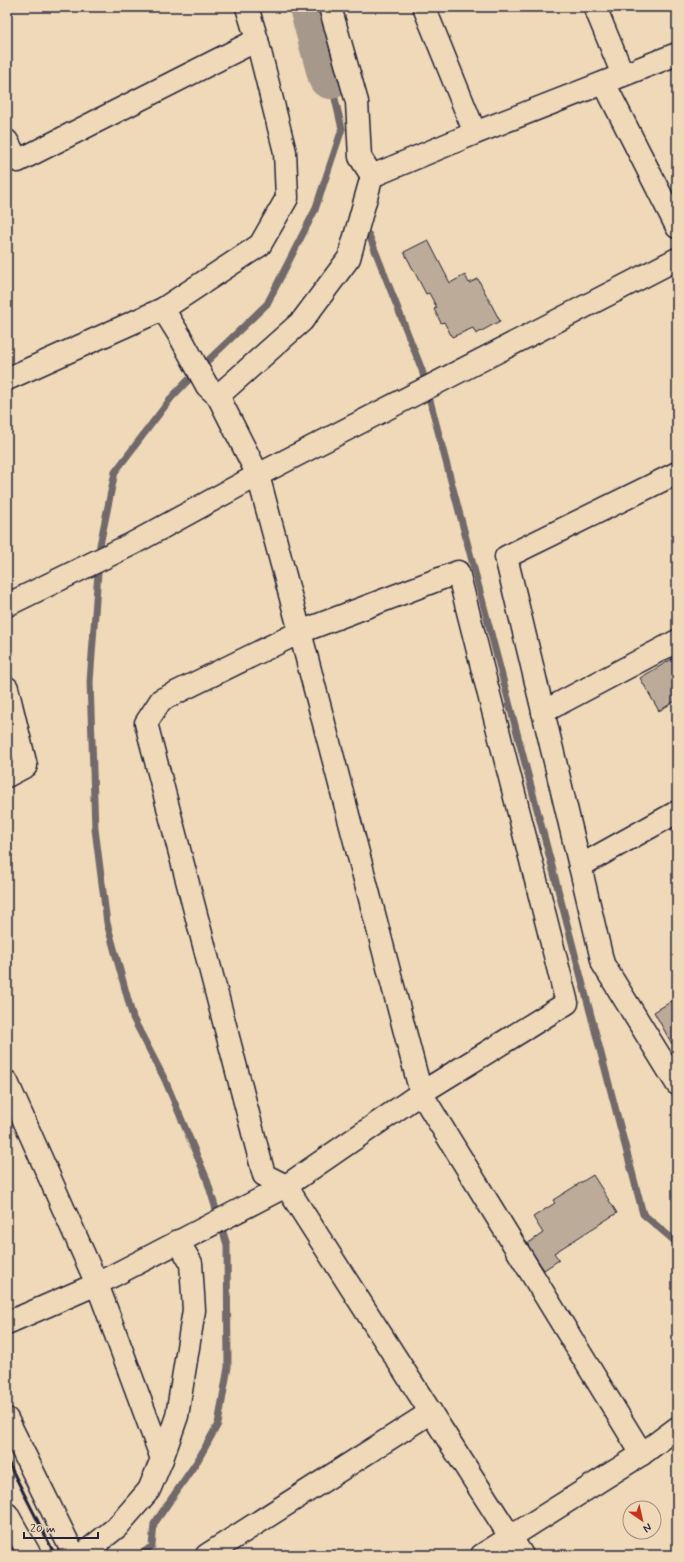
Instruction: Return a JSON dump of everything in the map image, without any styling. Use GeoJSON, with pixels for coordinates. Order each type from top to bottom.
{"type":"FeatureCollection","features":[{"type":"Feature","properties":{"kind":"street"},"geometry":{"type":"LineString","coordinates":[[7,380],[162,309],[260,245],[287,198],[286,152],[247,7]]}},
{"type":"Feature","properties":{"kind":"street"},"geometry":{"type":"LineString","coordinates":[[212,391],[302,321],[350,258],[372,176],[360,157],[357,102],[330,7]]}},
{"type":"Feature","properties":{"kind":"street"},"geometry":{"type":"LineString","coordinates":[[424,7],[475,133]]}},
{"type":"Feature","properties":{"kind":"street"},"geometry":{"type":"LineString","coordinates":[[595,7],[613,79],[677,227]]}},
{"type":"Feature","properties":{"kind":"street"},"geometry":{"type":"LineString","coordinates":[[7,141],[12,164],[257,40]]}},
{"type":"Feature","properties":{"kind":"street"},"geometry":{"type":"LineString","coordinates":[[372,176],[475,133],[677,54]]}},
{"type":"Feature","properties":{"kind":"street"},"geometry":{"type":"LineString","coordinates":[[7,605],[132,544],[258,475],[677,259]]}},
{"type":"Feature","properties":{"kind":"street"},"geometry":{"type":"LineString","coordinates":[[162,309],[212,391],[258,475],[421,1093],[642,1454]]}},
{"type":"Feature","properties":{"kind":"street"},"geometry":{"type":"LineString","coordinates":[[677,473],[506,557],[603,964],[677,1084]]}},
{"type":"Feature","properties":{"kind":"street"},"geometry":{"type":"LineString","coordinates":[[7,1323],[97,1284],[286,1186],[421,1093],[567,1003],[458,572],[300,632],[161,700],[146,723],[264,1175],[286,1186],[516,1546]]}},
{"type":"Feature","properties":{"kind":"street"},"geometry":{"type":"LineString","coordinates":[[543,712],[677,641]]}},
{"type":"Feature","properties":{"kind":"street"},"geometry":{"type":"LineString","coordinates":[[7,688],[26,766],[7,776]]}},
{"type":"Feature","properties":{"kind":"street"},"geometry":{"type":"LineString","coordinates":[[580,866],[677,812]]}},
{"type":"Feature","properties":{"kind":"street"},"geometry":{"type":"LineString","coordinates":[[7,1082],[97,1284],[162,1459]]}},
{"type":"Feature","properties":{"kind":"street"},"geometry":{"type":"LineString","coordinates":[[82,1555],[117,1527],[149,1490],[162,1459],[176,1416],[194,1310],[191,1263],[183,1239]]}},
{"type":"Feature","properties":{"kind":"street"},"geometry":{"type":"LineString","coordinates":[[207,1555],[431,1412]]}},
{"type":"Feature","properties":{"kind":"street"},"geometry":{"type":"LineString","coordinates":[[7,1419],[74,1555]]}},
{"type":"Feature","properties":{"kind":"street"},"geometry":{"type":"LineString","coordinates":[[482,1555],[516,1546],[677,1428]]}},
{"type":"Feature","properties":{"kind":"street"},"geometry":{"type":"LineString","coordinates":[[7,1514],[30,1555]]}},
{"type":"Feature","properties":{"kind":"building"},"geometry":{"type":"Polygon","coordinates":[[[428,240],[450,283],[465,275],[469,283],[478,279],[500,321],[476,334],[473,328],[452,337],[444,322],[441,323],[434,309],[437,308],[429,293],[426,294],[404,252],[428,240]]]}},
{"type":"Feature","properties":{"kind":"building"},"geometry":{"type":"Polygon","coordinates":[[[677,656],[677,700],[659,711],[640,678],[677,656]]]}},
{"type":"Feature","properties":{"kind":"building"},"geometry":{"type":"Polygon","coordinates":[[[677,998],[677,1041],[672,1044],[654,1012],[677,998]]]}},
{"type":"Feature","properties":{"kind":"building"},"geometry":{"type":"Polygon","coordinates":[[[593,1175],[617,1213],[554,1253],[559,1260],[544,1270],[527,1244],[543,1233],[533,1217],[555,1203],[553,1200],[593,1175]]]}},
{"type":"Feature","properties":{"kind":"waterway"},"geometry":{"type":"LineString","coordinates":[[311,7],[330,77]]}},
{"type":"Feature","properties":{"kind":"waterway"},"geometry":{"type":"LineString","coordinates":[[140,1555],[152,1546],[154,1524],[198,1460],[218,1424],[228,1367],[227,1245],[206,1177],[165,1080],[133,1018],[107,923],[95,829],[90,682],[100,545],[115,472],[172,397],[267,304],[315,210],[342,129],[330,77]]}},
{"type":"Feature","properties":{"kind":"waterway"},"geometry":{"type":"LineString","coordinates":[[369,235],[422,370],[643,1214],[677,1243]]}},
{"type":"Feature","properties":{"kind":"railway"},"geometry":{"type":"LineString","coordinates":[[7,1460],[55,1555]]}}]}
